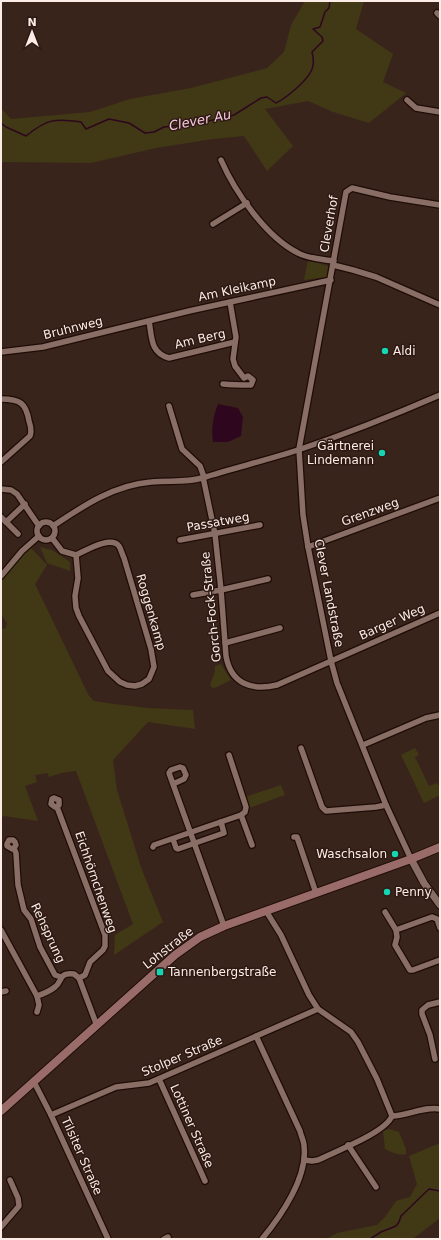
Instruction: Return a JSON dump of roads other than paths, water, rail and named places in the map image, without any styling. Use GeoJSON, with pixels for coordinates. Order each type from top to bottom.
{"type":"FeatureCollection","features":[{"type":"Feature","properties":{"kind":"main road","name":"Lohstraße"},"geometry":{"type":"LineString","coordinates":[[1,1111],[175,955],[200,937],[224,926],[411,859],[440,847]]}},
{"type":"Feature","properties":{"kind":"street"},"geometry":{"type":"LineString","coordinates":[[407,100],[416,108],[440,112]]}},
{"type":"Feature","properties":{"kind":"street","name":"Cleverhof"},"geometry":{"type":"LineString","coordinates":[[221,160],[238,193],[262,223],[280,242],[303,255],[334,263],[346,192],[352,188],[390,197],[440,205]]}},
{"type":"Feature","properties":{"kind":"street"},"geometry":{"type":"LineString","coordinates":[[213,224],[247,203]]}},
{"type":"Feature","properties":{"kind":"street"},"geometry":{"type":"LineString","coordinates":[[334,263],[376,277],[440,305]]}},
{"type":"Feature","properties":{"kind":"street","name":"Clever Landstraße"},"geometry":{"type":"LineString","coordinates":[[334,263],[299,450],[303,515],[308,547],[337,684],[363,745],[386,805],[411,859],[424,883],[440,905]]}},
{"type":"Feature","properties":{"kind":"street","name":"Am Kleikamp"},"geometry":{"type":"LineString","coordinates":[[149,321],[331,280]]}},
{"type":"Feature","properties":{"kind":"street"},"geometry":{"type":"LineString","coordinates":[[223,384],[240,386],[244,381],[235,366],[233,359],[236,337],[230,302]]}},
{"type":"Feature","properties":{"kind":"street","name":"Am Berg"},"geometry":{"type":"LineString","coordinates":[[149,321],[155,351],[161,356],[168,358],[235,342]]}},
{"type":"Feature","properties":{"kind":"street","name":"Bruhnweg"},"geometry":{"type":"LineString","coordinates":[[1,352],[43,347],[149,321]]}},
{"type":"Feature","properties":{"kind":"street"},"geometry":{"type":"LineString","coordinates":[[53,526],[86,504],[124,487],[152,482],[174,482],[204,477],[299,450],[398,413],[440,395]]}},
{"type":"Feature","properties":{"kind":"street"},"geometry":{"type":"LineString","coordinates":[[1,399],[18,401],[25,407],[32,432],[30,436],[1,462]]}},
{"type":"Feature","properties":{"kind":"street","name":"Gorch-Fock-Straße"},"geometry":{"type":"LineString","coordinates":[[169,406],[182,449],[200,466],[204,477],[215,534],[228,666],[240,681],[250,686],[265,687],[277,685],[331,661]]}},
{"type":"Feature","properties":{"kind":"street"},"geometry":{"type":"LineString","coordinates":[[1,489],[11,490],[17,494],[39,526],[37,529],[39,536],[46,540],[52,538]]}},
{"type":"Feature","properties":{"kind":"street","name":"Grenzweg"},"geometry":{"type":"LineString","coordinates":[[308,547],[440,498]]}},
{"type":"Feature","properties":{"kind":"street"},"geometry":{"type":"LineString","coordinates":[[6,522],[25,504]]}},
{"type":"Feature","properties":{"kind":"street"},"geometry":{"type":"LineString","coordinates":[[1,517],[18,534]]}},
{"type":"Feature","properties":{"kind":"street"},"geometry":{"type":"LineString","coordinates":[[39,526],[48,523],[53,526]]}},
{"type":"Feature","properties":{"kind":"street","name":"Passatweg"},"geometry":{"type":"LineString","coordinates":[[180,540],[260,525]]}},
{"type":"Feature","properties":{"kind":"street"},"geometry":{"type":"LineString","coordinates":[[52,538],[54,533],[53,526]]}},
{"type":"Feature","properties":{"kind":"street"},"geometry":{"type":"LineString","coordinates":[[1,576],[22,551],[39,536]]}},
{"type":"Feature","properties":{"kind":"street"},"geometry":{"type":"LineString","coordinates":[[52,538],[62,551],[76,555]]}},
{"type":"Feature","properties":{"kind":"street","name":"Roggenkamp"},"geometry":{"type":"LineString","coordinates":[[107,542],[114,542],[119,546],[133,586],[151,649],[154,667],[149,679],[142,684],[135,686],[120,682],[108,671],[89,637],[76,608],[75,596],[78,578],[76,555],[107,542]]}},
{"type":"Feature","properties":{"kind":"street"},"geometry":{"type":"LineString","coordinates":[[193,595],[268,579]]}},
{"type":"Feature","properties":{"kind":"street","name":"Barger Weg"},"geometry":{"type":"LineString","coordinates":[[331,661],[440,613]]}},
{"type":"Feature","properties":{"kind":"street"},"geometry":{"type":"LineString","coordinates":[[225,643],[280,628]]}},
{"type":"Feature","properties":{"kind":"street"},"geometry":{"type":"LineString","coordinates":[[363,745],[426,718],[440,715]]}},
{"type":"Feature","properties":{"kind":"street"},"geometry":{"type":"LineString","coordinates":[[301,748],[322,807],[326,811],[386,805]]}},
{"type":"Feature","properties":{"kind":"street"},"geometry":{"type":"LineString","coordinates":[[153,847],[154,845],[241,815],[245,812],[246,807],[229,755]]}},
{"type":"Feature","properties":{"kind":"street"},"geometry":{"type":"LineString","coordinates":[[173,784],[224,926]]}},
{"type":"Feature","properties":{"kind":"street","name":"Eichhörnchenweg"},"geometry":{"type":"LineString","coordinates":[[57,807],[105,935],[105,946],[103,950],[90,962],[85,975],[79,978]]}},
{"type":"Feature","properties":{"kind":"street"},"geometry":{"type":"LineString","coordinates":[[241,815],[252,845]]}},
{"type":"Feature","properties":{"kind":"street"},"geometry":{"type":"LineString","coordinates":[[173,839],[178,850],[224,833],[221,822]]}},
{"type":"Feature","properties":{"kind":"street"},"geometry":{"type":"LineString","coordinates":[[294,837],[297,837],[316,893]]}},
{"type":"Feature","properties":{"kind":"street","name":"Rehsprung"},"geometry":{"type":"LineString","coordinates":[[14,848],[16,853],[18,885],[24,910],[31,919],[40,946],[55,975],[61,977]]}},
{"type":"Feature","properties":{"kind":"street"},"geometry":{"type":"LineString","coordinates":[[266,911],[281,935],[309,995],[318,1009],[351,1032],[364,1054],[392,1116],[386,1126],[374,1133],[318,1160],[312,1162],[304,1160]]}},
{"type":"Feature","properties":{"kind":"street"},"geometry":{"type":"LineString","coordinates":[[385,912],[396,930],[397,937],[395,945],[410,970],[440,960]]}},
{"type":"Feature","properties":{"kind":"street"},"geometry":{"type":"LineString","coordinates":[[396,930],[432,917],[437,920],[440,928]]}},
{"type":"Feature","properties":{"kind":"street"},"geometry":{"type":"LineString","coordinates":[[1,930],[37,996],[39,1005],[37,1012]]}},
{"type":"Feature","properties":{"kind":"street"},"geometry":{"type":"LineString","coordinates":[[37,996],[56,986],[61,977],[74,974],[79,978],[97,1026]]}},
{"type":"Feature","properties":{"kind":"street"},"geometry":{"type":"LineString","coordinates":[[435,1059],[430,1035],[422,1014],[422,1010],[428,1006],[440,1002]]}},
{"type":"Feature","properties":{"kind":"street","name":"Stolper Straße"},"geometry":{"type":"LineString","coordinates":[[51,1115],[116,1087],[143,1085],[159,1079],[318,1009]]}},
{"type":"Feature","properties":{"kind":"street"},"geometry":{"type":"LineString","coordinates":[[256,1036],[300,1131],[304,1144],[304,1160],[291,1197],[285,1208],[262,1239]]}},
{"type":"Feature","properties":{"kind":"street","name":"Lottiner Straße"},"geometry":{"type":"LineString","coordinates":[[159,1079],[205,1181]]}},
{"type":"Feature","properties":{"kind":"street","name":"Tilsiter Straße"},"geometry":{"type":"LineString","coordinates":[[34,1082],[51,1115],[108,1239]]}},
{"type":"Feature","properties":{"kind":"street"},"geometry":{"type":"LineString","coordinates":[[392,1116],[401,1116],[433,1108],[440,1109]]}},
{"type":"Feature","properties":{"kind":"street"},"geometry":{"type":"LineString","coordinates":[[348,1145],[376,1187]]}},
{"type":"Feature","properties":{"kind":"street"},"geometry":{"type":"LineString","coordinates":[[1,1227],[19,1206],[18,1198],[10,1180]]}},
{"type":"Feature","properties":{"kind":"waterway","name":"Clever Au"},"geometry":{"type":"LineString","coordinates":[[1,123],[6,127],[26,136],[33,130],[52,121],[64,120],[81,122],[86,129],[109,119],[129,123],[145,133],[154,132],[164,127],[195,123],[200,119],[206,119],[208,121],[234,115],[261,98],[267,97],[276,103],[298,87],[312,70],[312,52],[323,41],[322,37],[313,29],[320,27],[325,12],[329,8],[330,1]]}},
{"type":"Feature","properties":{"kind":"waterway"},"geometry":{"type":"LineString","coordinates":[[370,1239],[381,1232],[396,1226],[401,1216],[429,1189],[440,1191]]}},
{"type":"Feature","properties":{"kind":"place","name":"Aldi"},"geometry":{"type":"Point","coordinates":[385,351]}},
{"type":"Feature","properties":{"kind":"place","name":"Gärtnerei Lindemann"},"geometry":{"type":"Point","coordinates":[382,453]}},
{"type":"Feature","properties":{"kind":"place","name":"Waschsalon"},"geometry":{"type":"Point","coordinates":[395,854]}},
{"type":"Feature","properties":{"kind":"place","name":"Penny"},"geometry":{"type":"Point","coordinates":[387,892]}},
{"type":"Feature","properties":{"kind":"place","name":"Tannenbergstraße"},"geometry":{"type":"Point","coordinates":[160,972]}}]}
